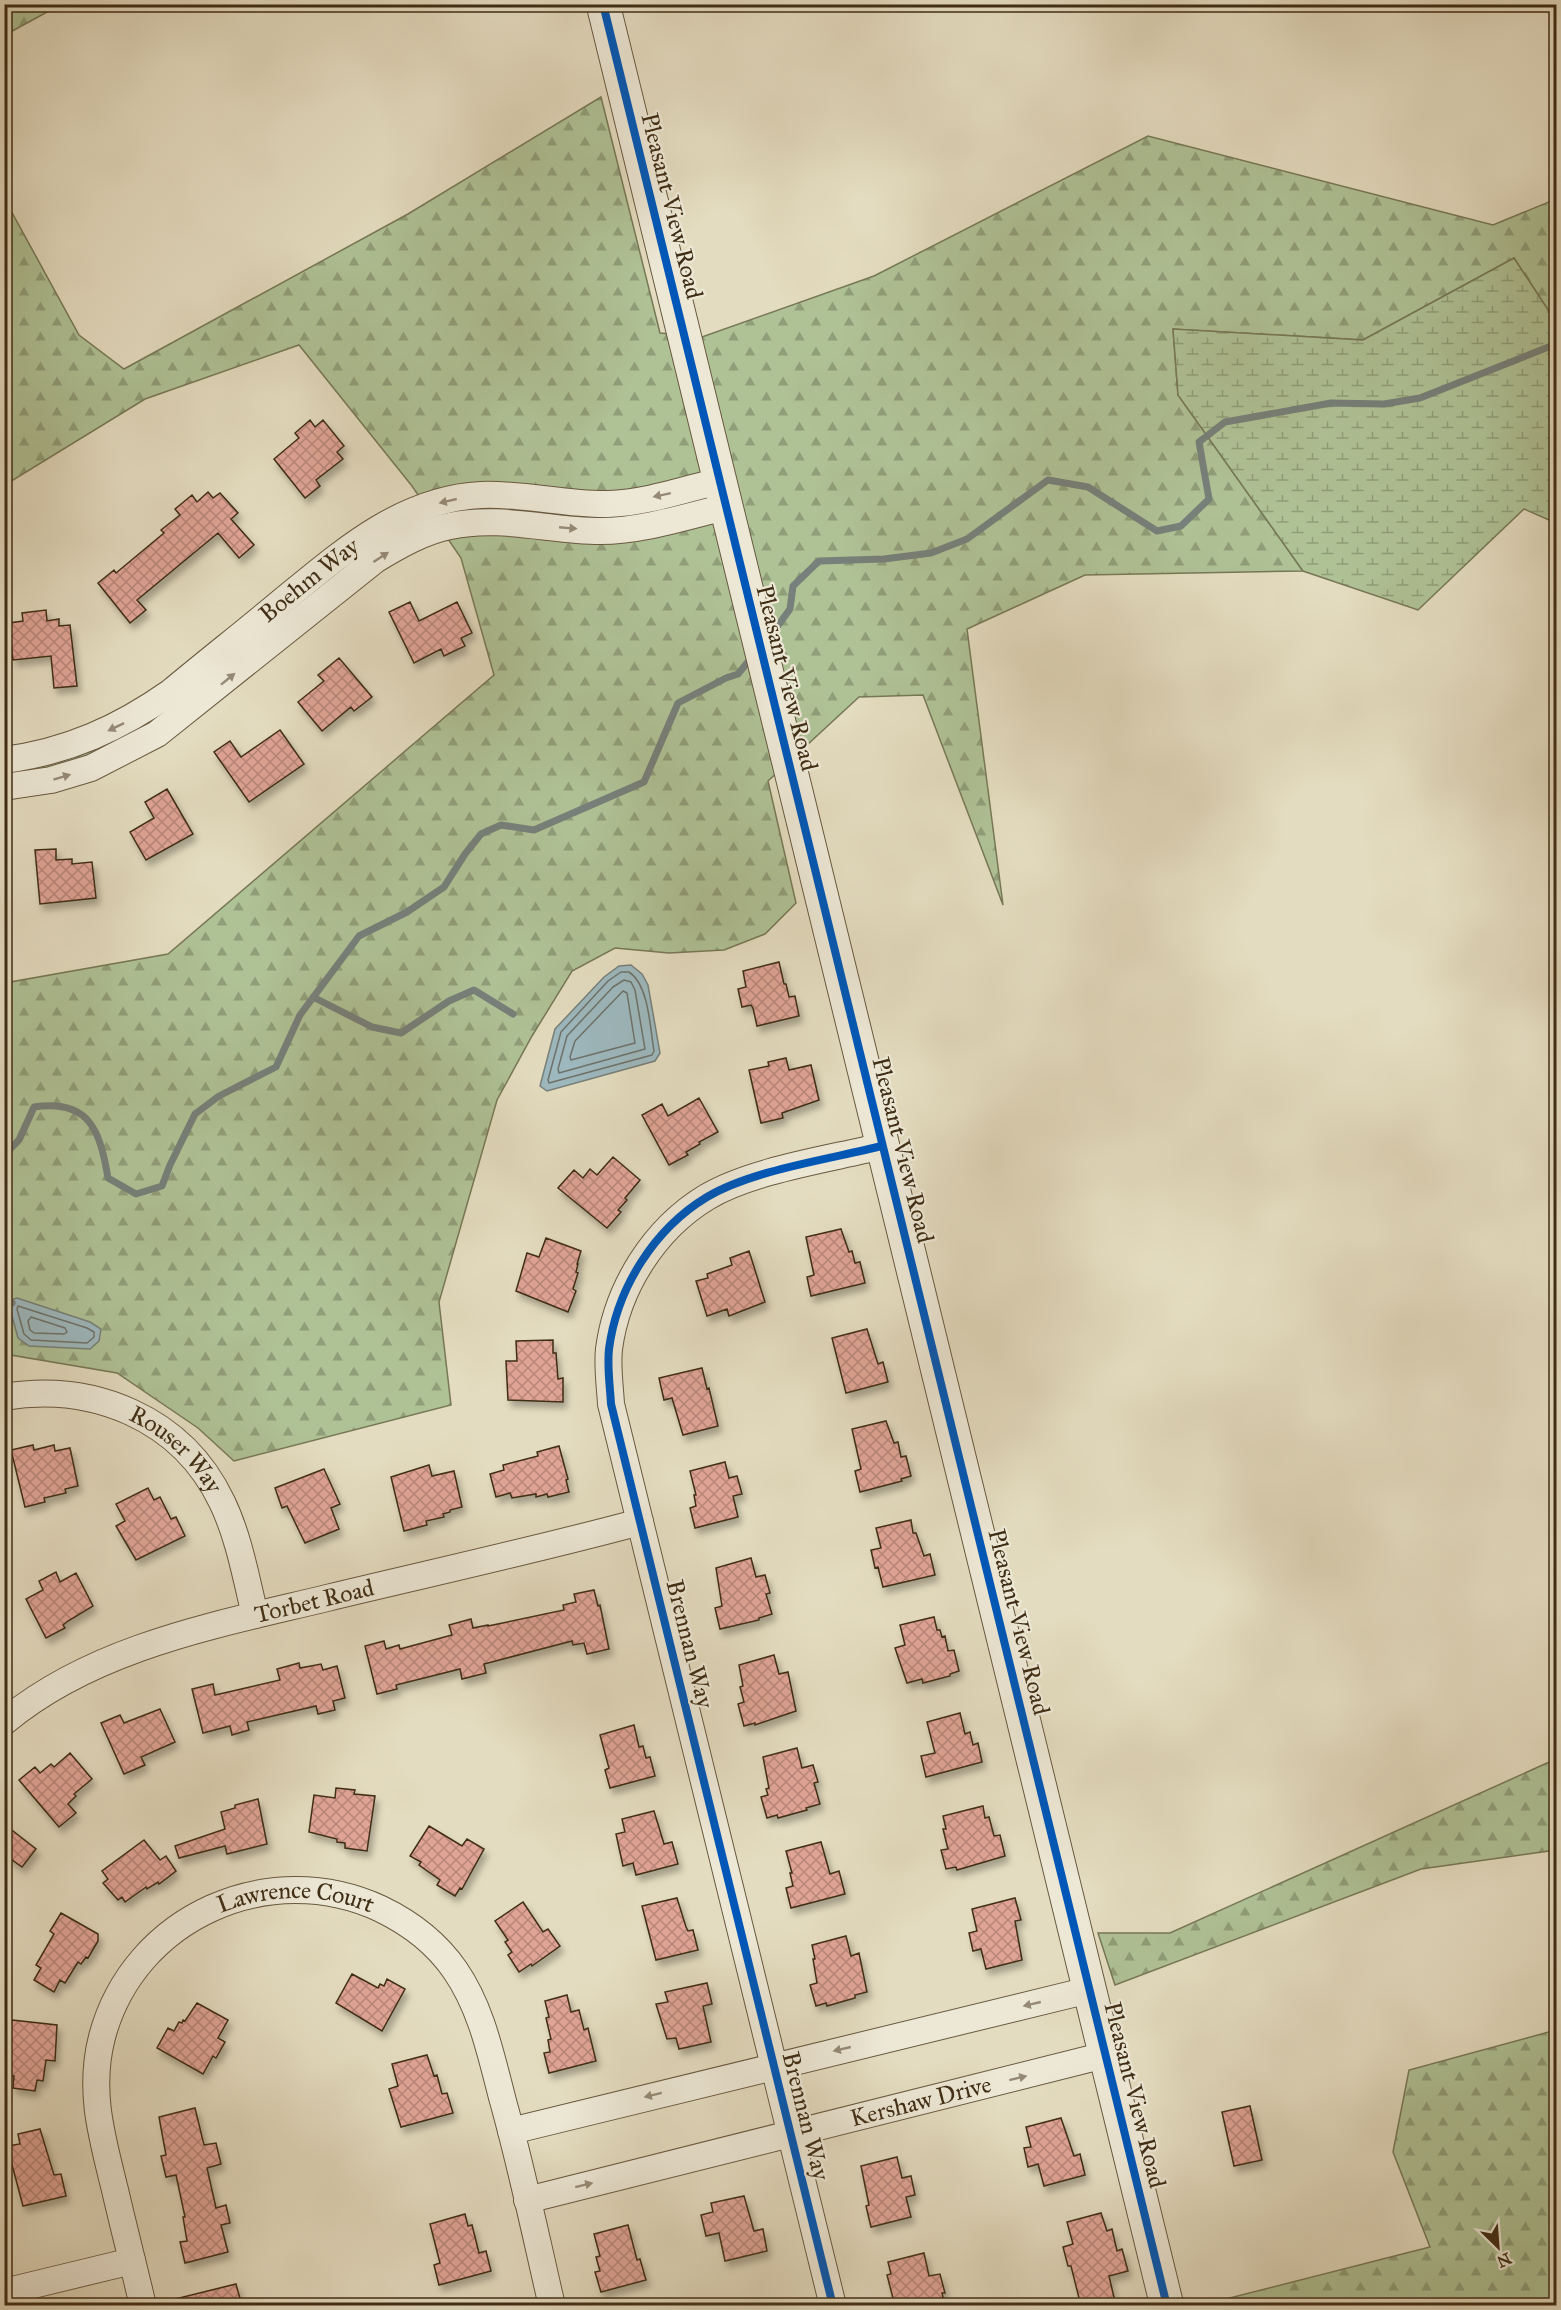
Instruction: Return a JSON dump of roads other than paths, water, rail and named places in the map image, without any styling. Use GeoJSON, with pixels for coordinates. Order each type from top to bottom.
{"type":"FeatureCollection","features":[{"type":"Feature","properties":{"kind":"street","name":"Pleasant View Road"},"geometry":{"type":"LineString","coordinates":[[603,4],[1167,2306]]}},
{"type":"Feature","properties":{"kind":"street","name":"Boehm Way"},"geometry":{"type":"LineString","coordinates":[[4,760],[36,756],[117,727],[151,706],[348,547],[382,525],[413,511],[444,501],[487,495],[607,504],[722,494]]}},
{"type":"Feature","properties":{"kind":"street","name":"Boehm Way"},"geometry":{"type":"LineString","coordinates":[[5,785],[51,780],[91,768],[157,734],[375,560],[402,544],[449,526],[488,522],[600,531],[628,529],[722,494]]}},
{"type":"Feature","properties":{"kind":"street"},"geometry":{"type":"LineString","coordinates":[[487,495],[488,522]]}},
{"type":"Feature","properties":{"kind":"street"},"geometry":{"type":"LineString","coordinates":[[151,706],[171,723]]}},
{"type":"Feature","properties":{"kind":"street","name":"Brennan Way"},"geometry":{"type":"LineString","coordinates":[[833,2306],[611,1404],[609,1350],[615,1320],[627,1288],[642,1261],[659,1238],[682,1215],[708,1197],[741,1182],[882,1146]]}},
{"type":"Feature","properties":{"kind":"street","name":"Rouser Way"},"geometry":{"type":"LineString","coordinates":[[4,1397],[31,1392],[72,1393],[107,1402],[138,1415],[162,1430],[206,1474],[222,1502],[234,1535],[255,1615]]}},
{"type":"Feature","properties":{"kind":"street","name":"Torbet Road"},"geometry":{"type":"LineString","coordinates":[[4,1722],[54,1688],[95,1666],[141,1647],[255,1615],[640,1522]]}},
{"type":"Feature","properties":{"kind":"street","name":"Lawrence Court"},"geometry":{"type":"LineString","coordinates":[[143,2306],[97,2114],[95,2077],[102,2037],[116,1998],[138,1964],[170,1933],[206,1910],[242,1896],[280,1890],[322,1890],[360,1900],[394,1916],[425,1937],[454,1969],[472,2000],[486,2035],[552,2306]]}},
{"type":"Feature","properties":{"kind":"street"},"geometry":{"type":"LineString","coordinates":[[511,2131],[1089,1990]]}},
{"type":"Feature","properties":{"kind":"street","name":"Kershaw Drive"},"geometry":{"type":"LineString","coordinates":[[527,2200],[1105,2055]]}},
{"type":"Feature","properties":{"kind":"street"},"geometry":{"type":"LineString","coordinates":[[4,2292],[132,2261]]}},
{"type":"Feature","properties":{"kind":"water"},"geometry":{"type":"Polygon","coordinates":[[[631,965],[642,974],[648,985],[660,1053],[655,1061],[547,1091],[540,1086],[555,1029],[604,977],[619,966],[631,965]]]}},
{"type":"Feature","properties":{"kind":"water"},"geometry":{"type":"Polygon","coordinates":[[[17,1298],[90,1322],[101,1329],[99,1341],[90,1349],[29,1346],[18,1338],[9,1305],[10,1300],[17,1298]]]}},
{"type":"Feature","properties":{"kind":"waterway"},"geometry":{"type":"LineString","coordinates":[[769,638],[790,609],[793,586],[819,561],[884,559],[931,553],[967,539],[1048,480],[1088,487],[1157,531],[1181,526],[1209,499],[1199,442],[1225,422],[1331,403],[1384,404],[1420,398],[1556,344]]}},
{"type":"Feature","properties":{"kind":"waterway"},"geometry":{"type":"LineString","coordinates":[[4,1155],[19,1140],[34,1107],[68,1108],[89,1122],[96,1133],[108,1178],[136,1194],[162,1186],[195,1114],[219,1096],[276,1067],[300,1015],[359,936],[407,912],[444,887],[481,834],[501,825],[534,830],[644,782],[678,703],[738,674],[752,657]]}},
{"type":"Feature","properties":{"kind":"waterway"},"geometry":{"type":"LineString","coordinates":[[313,997],[372,1027],[401,1033],[449,1001],[474,990],[513,1014]]}},
{"type":"Feature","properties":{"kind":"waterway"},"geometry":{"type":"LineString","coordinates":[[4,1293],[12,1303]]}}]}
